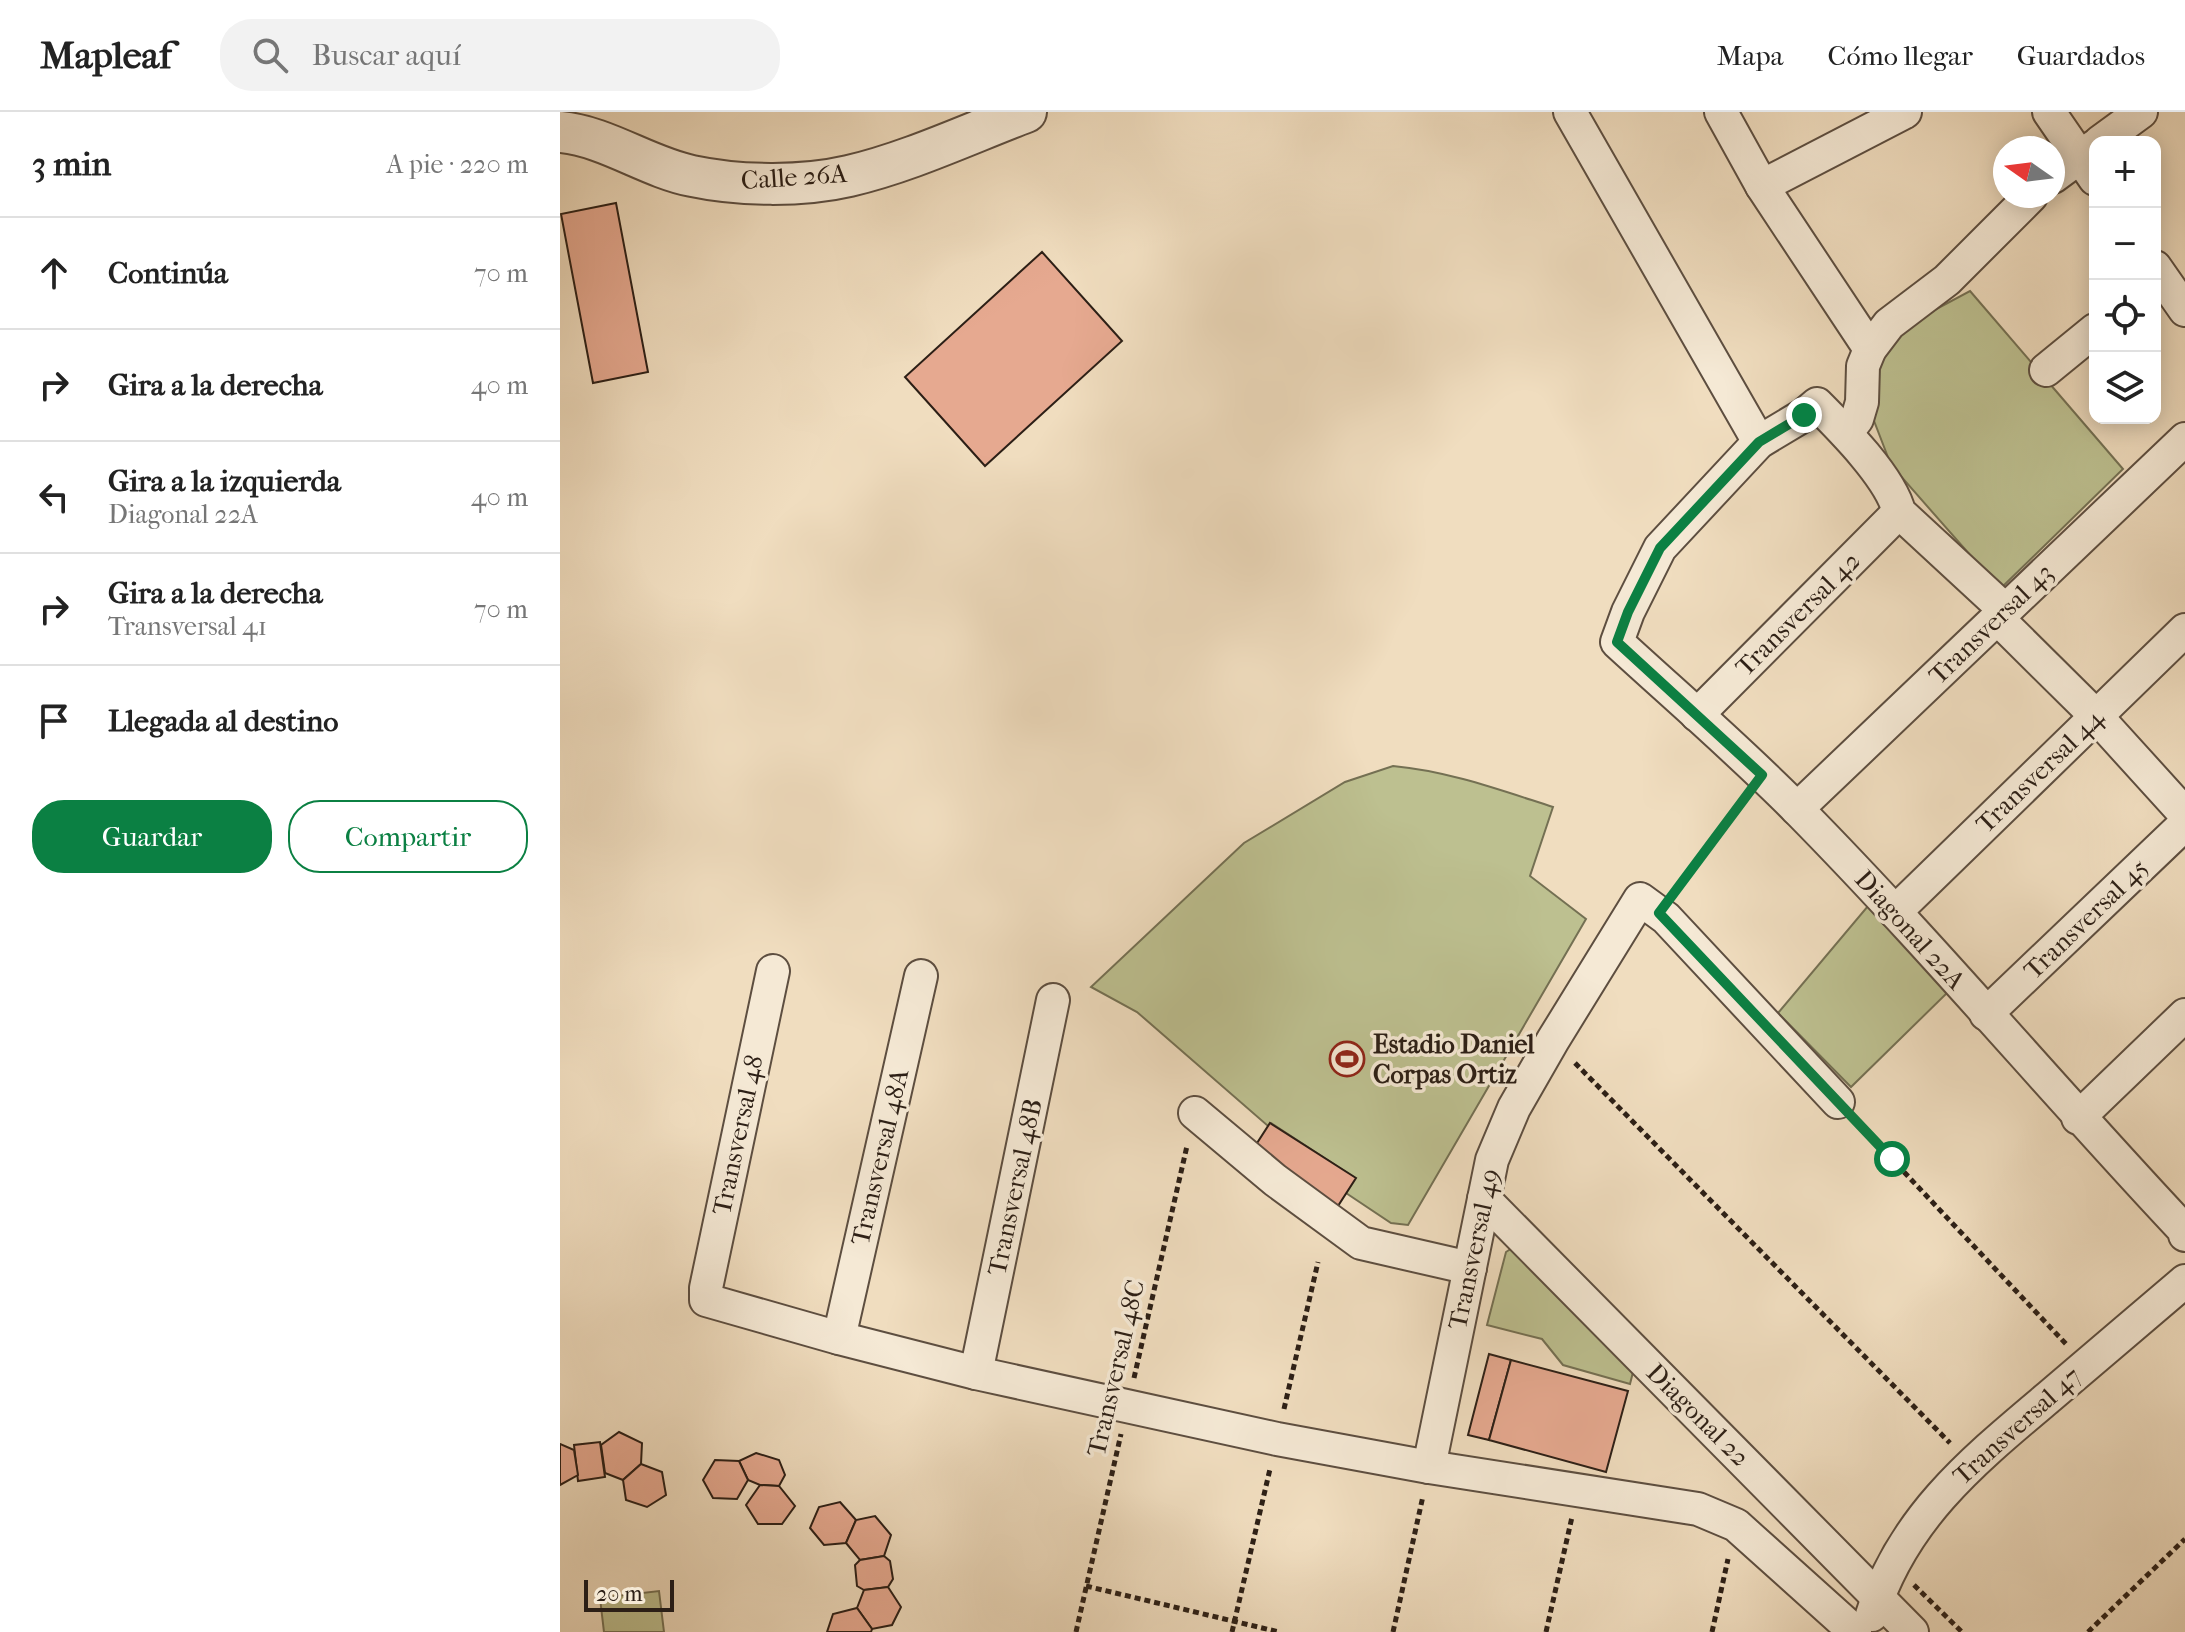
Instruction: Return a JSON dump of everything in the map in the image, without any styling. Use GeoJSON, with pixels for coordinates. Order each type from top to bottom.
{"type":"FeatureCollection","features":[{"type":"Feature","properties":{"kind":"street","name":"Calle 26A"},"geometry":{"type":"LineString","coordinates":[[574,126],[666,171],[708,180],[752,183],[846,177],[1026,112]]}},
{"type":"Feature","properties":{"kind":"street"},"geometry":{"type":"LineString","coordinates":[[1570,112],[1759,442],[1817,404],[1846,433],[1890,491],[1899,512],[2001,614],[2185,814]]}},
{"type":"Feature","properties":{"kind":"street"},"geometry":{"type":"LineString","coordinates":[[1721,112],[1762,186],[1870,349]]}},
{"type":"Feature","properties":{"kind":"street"},"geometry":{"type":"LineString","coordinates":[[1762,186],[1905,112]]}},
{"type":"Feature","properties":{"kind":"street"},"geometry":{"type":"LineString","coordinates":[[2049,112],[2089,152]]}},
{"type":"Feature","properties":{"kind":"street"},"geometry":{"type":"LineString","coordinates":[[2115,136],[2141,112]]}},
{"type":"Feature","properties":{"kind":"street"},"geometry":{"type":"LineString","coordinates":[[2065,171],[2089,158]]}},
{"type":"Feature","properties":{"kind":"street"},"geometry":{"type":"LineString","coordinates":[[1846,433],[1857,419],[1862,402],[1863,366],[1870,349],[1889,324],[1947,280],[2019,208]]}},
{"type":"Feature","properties":{"kind":"street"},"geometry":{"type":"LineString","coordinates":[[2161,280],[2185,310]]}},
{"type":"Feature","properties":{"kind":"street"},"geometry":{"type":"LineString","coordinates":[[2046,370],[2089,335]]}},
{"type":"Feature","properties":{"kind":"street","name":"Transversal 43"},"geometry":{"type":"LineString","coordinates":[[1797,809],[2185,439]]}},
{"type":"Feature","properties":{"kind":"street","name":"Diagonal 22A"},"geometry":{"type":"LineString","coordinates":[[1759,442],[1660,548],[1628,612],[1617,642],[1797,809],[1895,912],[2078,1118],[2185,1231]]}},
{"type":"Feature","properties":{"kind":"street","name":"Transversal 42"},"geometry":{"type":"LineString","coordinates":[[1697,715],[1899,512]]}},
{"type":"Feature","properties":{"kind":"street","name":"Transversal 44"},"geometry":{"type":"LineString","coordinates":[[1895,912],[2185,630]]}},
{"type":"Feature","properties":{"kind":"street","name":"Transversal 45"},"geometry":{"type":"LineString","coordinates":[[1986,1014],[2185,824]]}},
{"type":"Feature","properties":{"kind":"street"},"geometry":{"type":"LineString","coordinates":[[1650,906],[1838,1102]]}},
{"type":"Feature","properties":{"kind":"street","name":"Transversal 49"},"geometry":{"type":"LineString","coordinates":[[1429,1467],[1492,1160],[1514,1108],[1553,1040],[1650,906]]}},
{"type":"Feature","properties":{"kind":"street","name":"Transversal 48"},"geometry":{"type":"LineString","coordinates":[[773,971],[706,1300],[839,1338]]}},
{"type":"Feature","properties":{"kind":"street","name":"Transversal 48A"},"geometry":{"type":"LineString","coordinates":[[839,1338],[921,976]]}},
{"type":"Feature","properties":{"kind":"street","name":"Transversal 48B"},"geometry":{"type":"LineString","coordinates":[[976,1373],[1053,1000]]}},
{"type":"Feature","properties":{"kind":"street"},"geometry":{"type":"LineString","coordinates":[[2078,1118],[2185,1015]]}},
{"type":"Feature","properties":{"kind":"street"},"geometry":{"type":"LineString","coordinates":[[1195,1113],[1275,1180],[1361,1243],[1470,1268]]}},
{"type":"Feature","properties":{"kind":"street","name":"Diagonal 22"},"geometry":{"type":"LineString","coordinates":[[1484,1199],[1912,1632]]}},
{"type":"Feature","properties":{"kind":"street","name":"Transversal 47"},"geometry":{"type":"LineString","coordinates":[[1866,1632],[1893,1564],[1930,1507],[1970,1464],[2185,1281]]}},
{"type":"Feature","properties":{"kind":"street"},"geometry":{"type":"LineString","coordinates":[[839,1338],[1127,1408],[1277,1439],[1429,1467],[1687,1506],[1736,1525],[1855,1632]]}},
{"type":"Feature","properties":{"kind":"path"},"geometry":{"type":"LineString","coordinates":[[1650,906],[1762,775]]}},
{"type":"Feature","properties":{"kind":"path"},"geometry":{"type":"LineString","coordinates":[[1553,1040],[1970,1464]]}},
{"type":"Feature","properties":{"kind":"path"},"geometry":{"type":"LineString","coordinates":[[1838,1102],[2086,1365]]}},
{"type":"Feature","properties":{"kind":"path","name":"Transversal 48C"},"geometry":{"type":"LineString","coordinates":[[1076,1632],[1195,1113]]}},
{"type":"Feature","properties":{"kind":"path"},"geometry":{"type":"LineString","coordinates":[[1393,1632],[1429,1467]]}},
{"type":"Feature","properties":{"kind":"path"},"geometry":{"type":"LineString","coordinates":[[1546,1632],[1578,1489]]}},
{"type":"Feature","properties":{"kind":"path"},"geometry":{"type":"LineString","coordinates":[[1712,1632],[1736,1525]]}},
{"type":"Feature","properties":{"kind":"path"},"geometry":{"type":"LineString","coordinates":[[2088,1632],[2185,1539]]}},
{"type":"Feature","properties":{"kind":"path"},"geometry":{"type":"LineString","coordinates":[[1893,1564],[1962,1632]]}},
{"type":"Feature","properties":{"kind":"path"},"geometry":{"type":"LineString","coordinates":[[1086,1586],[1279,1632]]}},
{"type":"Feature","properties":{"kind":"green space"},"geometry":{"type":"Polygon","coordinates":[[[1970,291],[2123,469],[2000,589],[1891,465],[1871,413],[1871,383],[1897,330],[1970,291]]]}},
{"type":"Feature","properties":{"kind":"green space","name":"Estadio Daniel Corpas Ortiz"},"geometry":{"type":"Polygon","coordinates":[[[1393,766],[1454,777],[1553,807],[1530,876],[1586,919],[1408,1225],[1391,1223],[1346,1193],[1355,1178],[1271,1123],[1268,1126],[1137,1012],[1091,987],[1244,843],[1345,782],[1393,766]]]}},
{"type":"Feature","properties":{"kind":"green space"},"geometry":{"type":"Polygon","coordinates":[[[1868,906],[1948,992],[1851,1087],[1778,1013],[1868,906]]]}},
{"type":"Feature","properties":{"kind":"green space"},"geometry":{"type":"Polygon","coordinates":[[[1512,1248],[1633,1372],[1630,1384],[1563,1365],[1542,1339],[1487,1325],[1506,1252],[1512,1248]]]}},
{"type":"Feature","properties":{"kind":"green space"},"geometry":{"type":"Polygon","coordinates":[[[659,1591],[664,1632],[604,1632],[600,1598],[659,1591]]]}},
{"type":"Feature","properties":{"kind":"building"},"geometry":{"type":"Polygon","coordinates":[[[616,203],[648,372],[593,383],[561,214],[616,203]]]}},
{"type":"Feature","properties":{"kind":"building"},"geometry":{"type":"Polygon","coordinates":[[[1042,252],[1122,341],[985,466],[905,377],[1042,252]]]}},
{"type":"Feature","properties":{"kind":"building"},"geometry":{"type":"Polygon","coordinates":[[[1270,1123],[1356,1178],[1336,1209],[1250,1154],[1270,1123]]]}},
{"type":"Feature","properties":{"kind":"building"},"geometry":{"type":"Polygon","coordinates":[[[1489,1354],[1511,1360],[1489,1440],[1468,1435],[1489,1354]]]}},
{"type":"Feature","properties":{"kind":"building"},"geometry":{"type":"Polygon","coordinates":[[[1511,1360],[1628,1391],[1606,1472],[1489,1440],[1511,1360]]]}},
{"type":"Feature","properties":{"kind":"building"},"geometry":{"type":"Polygon","coordinates":[[[619,1432],[642,1443],[641,1464],[623,1480],[605,1473],[601,1445],[619,1432]]]}},
{"type":"Feature","properties":{"kind":"building"},"geometry":{"type":"Polygon","coordinates":[[[600,1442],[605,1477],[578,1481],[574,1445],[600,1442]]]}},
{"type":"Feature","properties":{"kind":"building"},"geometry":{"type":"Polygon","coordinates":[[[560,1444],[574,1450],[578,1475],[560,1485],[560,1444]]]}},
{"type":"Feature","properties":{"kind":"building"},"geometry":{"type":"Polygon","coordinates":[[[756,1453],[779,1460],[785,1475],[779,1486],[760,1485],[748,1480],[739,1461],[756,1453]]]}},
{"type":"Feature","properties":{"kind":"building"},"geometry":{"type":"Polygon","coordinates":[[[715,1460],[739,1461],[748,1480],[737,1499],[713,1498],[703,1480],[715,1460]]]}},
{"type":"Feature","properties":{"kind":"building"},"geometry":{"type":"Polygon","coordinates":[[[641,1464],[662,1472],[666,1495],[647,1507],[626,1500],[623,1480],[641,1464]]]}},
{"type":"Feature","properties":{"kind":"building"},"geometry":{"type":"Polygon","coordinates":[[[760,1485],[779,1486],[795,1506],[782,1524],[758,1524],[746,1505],[760,1485]]]}},
{"type":"Feature","properties":{"kind":"building"},"geometry":{"type":"Polygon","coordinates":[[[840,1502],[856,1520],[846,1543],[824,1545],[810,1528],[819,1507],[840,1502]]]}},
{"type":"Feature","properties":{"kind":"building"},"geometry":{"type":"Polygon","coordinates":[[[875,1516],[891,1535],[884,1556],[860,1560],[846,1543],[856,1520],[875,1516]]]}},
{"type":"Feature","properties":{"kind":"building"},"geometry":{"type":"Polygon","coordinates":[[[884,1556],[890,1561],[893,1579],[888,1587],[864,1590],[857,1586],[855,1565],[860,1560],[884,1556]]]}},
{"type":"Feature","properties":{"kind":"building"},"geometry":{"type":"Polygon","coordinates":[[[888,1587],[901,1607],[892,1625],[872,1629],[857,1608],[864,1590],[888,1587]]]}},
{"type":"Feature","properties":{"kind":"building"},"geometry":{"type":"Polygon","coordinates":[[[857,1608],[871,1632],[827,1632],[833,1614],[857,1608]]]}},
{"type":"Feature","properties":{"kind":"place","name":"Estadio Daniel Corpas Ortiz"},"geometry":{"type":"Point","coordinates":[1347,1059]}},
{"type":"Feature","properties":{"kind":"route"},"geometry":{"type":"LineString","coordinates":[[1804,415],[1759,442],[1660,548],[1628,612],[1617,642],[1762,775],[1659,913],[1892,1159]]}}]}
